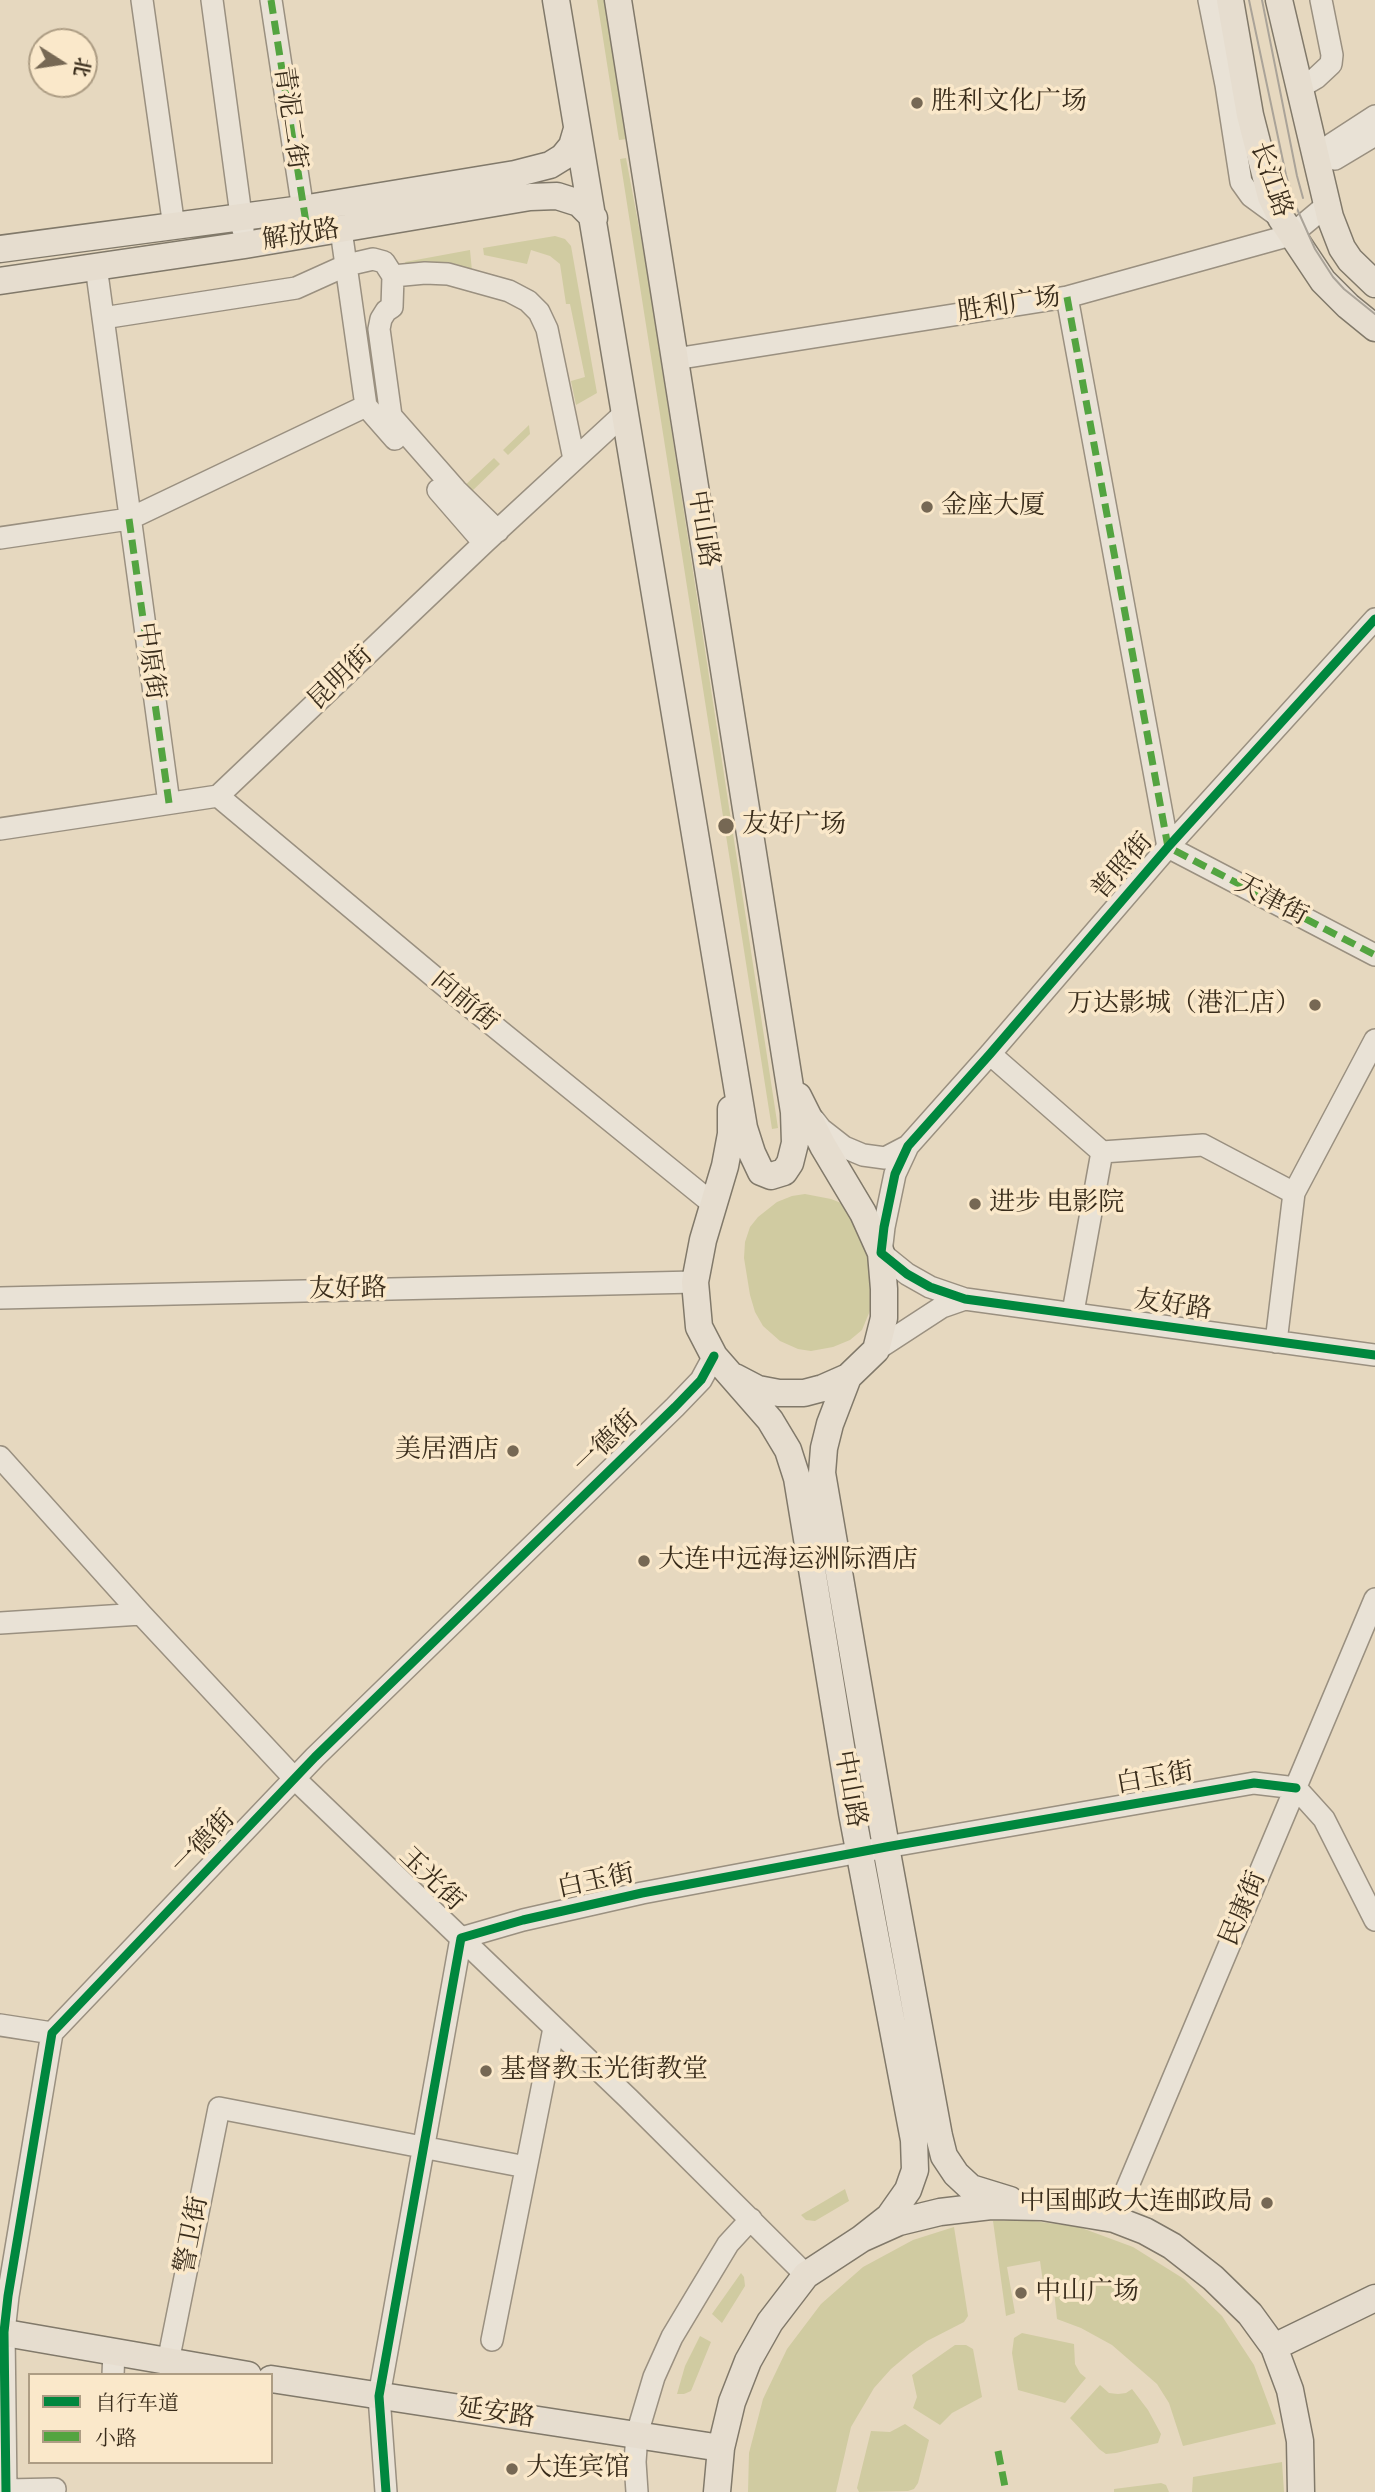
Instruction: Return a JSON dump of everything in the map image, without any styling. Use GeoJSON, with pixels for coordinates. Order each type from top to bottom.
{"type":"FeatureCollection","features":[{"type":"Feature","properties":{"kind":"main road"},"geometry":{"type":"LineString","coordinates":[[556,0],[744,1128],[761,1172],[771,1176],[784,1172],[790,1163],[795,1143],[794,1112],[784,1058]]}},
{"type":"Feature","properties":{"kind":"main road","name":"中山路"},"geometry":{"type":"LineString","coordinates":[[618,0],[784,1058]]}},
{"type":"Feature","properties":{"kind":"main road","name":"长江路"},"geometry":{"type":"LineString","coordinates":[[1230,0],[1260,160],[1271,197],[1286,227],[1323,281],[1375,328]]}},
{"type":"Feature","properties":{"kind":"main road","name":"长江路"},"geometry":{"type":"LineString","coordinates":[[1279,0],[1327,205],[1342,248],[1367,278]]}},
{"type":"Feature","properties":{"kind":"main road","name":"解放路"},"geometry":{"type":"LineString","coordinates":[[0,281],[245,245],[305,222],[550,165],[563,157],[572,146],[577,129]]}},
{"type":"Feature","properties":{"kind":"main road","name":"解放路"},"geometry":{"type":"LineString","coordinates":[[0,249],[241,218],[305,222],[341,230],[530,197],[557,195],[579,203],[594,218]]}},
{"type":"Feature","properties":{"kind":"main road"},"geometry":{"type":"LineString","coordinates":[[731,1051],[731,1134],[725,1166],[703,1240],[695,1282],[699,1327],[722,1365],[770,1420],[788,1450],[809,1475],[824,1448],[848,1377]]}},
{"type":"Feature","properties":{"kind":"main road"},"geometry":{"type":"LineString","coordinates":[[722,1365],[758,1389],[779,1393],[804,1393],[848,1377],[876,1350],[884,1318],[881,1253],[863,1213],[800,1102],[784,1058]]}},
{"type":"Feature","properties":{"kind":"main road","name":"中山路"},"geometry":{"type":"LineString","coordinates":[[809,1475],[886,1847],[927,2138]]}},
{"type":"Feature","properties":{"kind":"main road","name":"中山路"},"geometry":{"type":"LineString","coordinates":[[809,1475],[860,1852],[927,2138]]}},
{"type":"Feature","properties":{"kind":"main road"},"geometry":{"type":"LineString","coordinates":[[717,2492],[720,2448],[732,2402],[748,2361],[770,2322],[806,2275],[889,2217],[908,2190],[927,2138],[971,2188],[1042,2207],[1114,2219],[1145,2231],[1172,2246],[1213,2278],[1250,2314],[1274,2347],[1290,2390],[1300,2441],[1301,2492]]}},
{"type":"Feature","properties":{"kind":"main road"},"geometry":{"type":"LineString","coordinates":[[861,2239],[899,2222],[940,2212],[991,2207],[1042,2207]]}},
{"type":"Feature","properties":{"kind":"main road"},"geometry":{"type":"LineString","coordinates":[[1274,2347],[1375,2298]]}},
{"type":"Feature","properties":{"kind":"main road"},"geometry":{"type":"LineString","coordinates":[[2,2332],[114,2363],[168,2362],[236,2373]]}},
{"type":"Feature","properties":{"kind":"main road","name":"延安路"},"geometry":{"type":"LineString","coordinates":[[273,2379],[720,2448]]}},
{"type":"Feature","properties":{"kind":"street"},"geometry":{"type":"LineString","coordinates":[[142,0],[174,227]]}},
{"type":"Feature","properties":{"kind":"street"},"geometry":{"type":"LineString","coordinates":[[212,0],[245,245]]}},
{"type":"Feature","properties":{"kind":"street","name":"青泥二街"},"geometry":{"type":"LineString","coordinates":[[271,0],[305,222]]}},
{"type":"Feature","properties":{"kind":"street"},"geometry":{"type":"LineString","coordinates":[[1209,0],[1241,182],[1251,196],[1286,227]]}},
{"type":"Feature","properties":{"kind":"street"},"geometry":{"type":"LineString","coordinates":[[1299,88],[1316,78],[1331,64],[1332,55],[1321,0]]}},
{"type":"Feature","properties":{"kind":"street"},"geometry":{"type":"LineString","coordinates":[[1317,162],[1375,116]]}},
{"type":"Feature","properties":{"kind":"street"},"geometry":{"type":"LineString","coordinates":[[1317,162],[1375,135]]}},
{"type":"Feature","properties":{"kind":"street","name":"胜利广场"},"geometry":{"type":"LineString","coordinates":[[675,359],[1067,297],[1286,227],[1327,205]]}},
{"type":"Feature","properties":{"kind":"street"},"geometry":{"type":"LineString","coordinates":[[341,230],[366,406],[491,537]]}},
{"type":"Feature","properties":{"kind":"street"},"geometry":{"type":"LineString","coordinates":[[103,318],[296,288],[347,265],[373,260],[384,262],[393,276],[389,337]]}},
{"type":"Feature","properties":{"kind":"street","name":"中原街"},"geometry":{"type":"LineString","coordinates":[[96,266],[169,803]]}},
{"type":"Feature","properties":{"kind":"street"},"geometry":{"type":"LineString","coordinates":[[393,276],[448,274],[509,291],[528,300],[539,312],[547,329],[574,459]]}},
{"type":"Feature","properties":{"kind":"street"},"geometry":{"type":"LineString","coordinates":[[1067,297],[1168,847]]}},
{"type":"Feature","properties":{"kind":"street"},"geometry":{"type":"LineString","coordinates":[[392,307],[381,319],[379,329],[391,416],[457,488],[491,537]]}},
{"type":"Feature","properties":{"kind":"street"},"geometry":{"type":"LineString","coordinates":[[0,538],[129,519],[366,406]]}},
{"type":"Feature","properties":{"kind":"street","name":"昆明街"},"geometry":{"type":"LineString","coordinates":[[218,796],[626,412]]}},
{"type":"Feature","properties":{"kind":"street","name":"普照街"},"geometry":{"type":"LineString","coordinates":[[908,1146],[1168,847],[1371,631]]}},
{"type":"Feature","properties":{"kind":"street"},"geometry":{"type":"LineString","coordinates":[[0,829],[218,796]]}},
{"type":"Feature","properties":{"kind":"street","name":"向前街"},"geometry":{"type":"LineString","coordinates":[[218,796],[713,1204]]}},
{"type":"Feature","properties":{"kind":"street","name":"天津街"},"geometry":{"type":"LineString","coordinates":[[1168,847],[1375,955]]}},
{"type":"Feature","properties":{"kind":"street"},"geometry":{"type":"LineString","coordinates":[[1276,1342],[1294,1193],[1375,1040]]}},
{"type":"Feature","properties":{"kind":"street"},"geometry":{"type":"LineString","coordinates":[[990,1054],[1102,1152],[1203,1145],[1294,1193]]}},
{"type":"Feature","properties":{"kind":"street"},"geometry":{"type":"LineString","coordinates":[[800,1102],[821,1129],[845,1147],[863,1155],[885,1158],[908,1146]]}},
{"type":"Feature","properties":{"kind":"street"},"geometry":{"type":"LineString","coordinates":[[881,1253],[895,1174],[908,1146]]}},
{"type":"Feature","properties":{"kind":"street"},"geometry":{"type":"LineString","coordinates":[[1073,1312],[1102,1152]]}},
{"type":"Feature","properties":{"kind":"street","name":"友好路"},"geometry":{"type":"LineString","coordinates":[[881,1253],[907,1274],[930,1287],[965,1299],[1375,1355]]}},
{"type":"Feature","properties":{"kind":"street","name":"友好路"},"geometry":{"type":"LineString","coordinates":[[0,1298],[695,1282]]}},
{"type":"Feature","properties":{"kind":"street"},"geometry":{"type":"LineString","coordinates":[[876,1350],[942,1307],[965,1299]]}},
{"type":"Feature","properties":{"kind":"street","name":"一德街"},"geometry":{"type":"LineString","coordinates":[[52,2033],[295,1779],[701,1380],[722,1365]]}},
{"type":"Feature","properties":{"kind":"street","name":"玉光街"},"geometry":{"type":"LineString","coordinates":[[0,1457],[295,1779],[806,2275]]}},
{"type":"Feature","properties":{"kind":"street","name":"民康街"},"geometry":{"type":"LineString","coordinates":[[1114,2219],[1375,1599]]}},
{"type":"Feature","properties":{"kind":"street"},"geometry":{"type":"LineString","coordinates":[[0,1623],[141,1614]]}},
{"type":"Feature","properties":{"kind":"street","name":"白玉街"},"geometry":{"type":"LineString","coordinates":[[461,1938],[523,1920],[642,1893],[886,1847],[1254,1783],[1296,1788]]}},
{"type":"Feature","properties":{"kind":"street"},"geometry":{"type":"LineString","coordinates":[[1296,1788],[1324,1819],[1375,1920]]}},
{"type":"Feature","properties":{"kind":"street"},"geometry":{"type":"LineString","coordinates":[[386,2492],[379,2396],[461,1938]]}},
{"type":"Feature","properties":{"kind":"street"},"geometry":{"type":"LineString","coordinates":[[0,2025],[52,2033],[2,2332],[6,2491],[55,2489]]}},
{"type":"Feature","properties":{"kind":"street"},"geometry":{"type":"LineString","coordinates":[[492,2340],[554,2028]]}},
{"type":"Feature","properties":{"kind":"street","name":"警卫街"},"geometry":{"type":"LineString","coordinates":[[168,2362],[219,2108],[424,2147]]}},
{"type":"Feature","properties":{"kind":"street"},"geometry":{"type":"LineString","coordinates":[[424,2147],[526,2167]]}},
{"type":"Feature","properties":{"kind":"street"},"geometry":{"type":"LineString","coordinates":[[637,2492],[637,2434],[654,2377],[673,2337],[728,2245],[751,2219]]}},
{"type":"Feature","properties":{"kind":"shaded area"},"geometry":{"type":"Polygon","coordinates":[[[597,0],[605,0],[627,139],[619,140],[597,0]]]}},
{"type":"Feature","properties":{"kind":"shaded area"},"geometry":{"type":"Polygon","coordinates":[[[626,158],[647,270],[778,1128],[772,1129],[620,159],[626,158]]]}},
{"type":"Feature","properties":{"kind":"shaded area"},"geometry":{"type":"Polygon","coordinates":[[[555,236],[565,239],[571,246],[597,393],[576,405],[571,381],[585,377],[570,304],[566,304],[560,264],[550,256],[531,250],[527,264],[484,255],[483,248],[555,236]]]}},
{"type":"Feature","properties":{"kind":"shaded area"},"geometry":{"type":"Polygon","coordinates":[[[470,250],[472,271],[408,271],[405,262],[470,250]]]}},
{"type":"Feature","properties":{"kind":"shaded area"},"geometry":{"type":"Polygon","coordinates":[[[529,425],[530,434],[508,455],[503,450],[529,425]]]}},
{"type":"Feature","properties":{"kind":"shaded area"},"geometry":{"type":"Polygon","coordinates":[[[494,458],[500,464],[467,496],[461,489],[494,458]]]}},
{"type":"Feature","properties":{"kind":"shaded area"},"geometry":{"type":"Polygon","coordinates":[[[805,1194],[841,1203],[851,1213],[868,1245],[874,1301],[862,1330],[850,1340],[833,1347],[811,1351],[780,1341],[763,1326],[750,1295],[744,1258],[750,1227],[758,1217],[777,1202],[805,1194]]]}},
{"type":"Feature","properties":{"kind":"shaded area"},"geometry":{"type":"Polygon","coordinates":[[[845,2189],[849,2201],[815,2221],[806,2220],[801,2215],[845,2189]]]}},
{"type":"Feature","properties":{"kind":"shaded area"},"geometry":{"type":"Polygon","coordinates":[[[1025,2220],[1079,2227],[1133,2247],[1184,2279],[1222,2316],[1254,2365],[1276,2424],[1183,2446],[1169,2403],[1157,2384],[1112,2345],[1081,2328],[1057,2319],[1053,2282],[1043,2282],[1040,2261],[1007,2267],[1015,2313],[1006,2316],[993,2221],[1025,2220]]]}},
{"type":"Feature","properties":{"kind":"shaded area"},"geometry":{"type":"Polygon","coordinates":[[[954,2227],[968,2316],[964,2322],[910,2353],[874,2388],[851,2427],[836,2492],[748,2492],[749,2453],[763,2399],[787,2349],[821,2304],[863,2267],[913,2240],[954,2227]]]}},
{"type":"Feature","properties":{"kind":"shaded area"},"geometry":{"type":"Polygon","coordinates":[[[741,2273],[745,2286],[722,2323],[712,2314],[741,2273]]]}},
{"type":"Feature","properties":{"kind":"shaded area"},"geometry":{"type":"Polygon","coordinates":[[[1022,2333],[1074,2344],[1075,2364],[1086,2378],[1065,2403],[1018,2390],[1012,2353],[1014,2338],[1022,2333]]]}},
{"type":"Feature","properties":{"kind":"shaded area"},"geometry":{"type":"Polygon","coordinates":[[[700,2336],[711,2342],[691,2391],[677,2394],[685,2366],[700,2336]]]}},
{"type":"Feature","properties":{"kind":"shaded area"},"geometry":{"type":"Polygon","coordinates":[[[955,2345],[966,2345],[973,2349],[982,2397],[952,2413],[940,2425],[913,2408],[917,2397],[912,2375],[955,2345]]]}},
{"type":"Feature","properties":{"kind":"shaded area"},"geometry":{"type":"Polygon","coordinates":[[[1100,2385],[1109,2393],[1126,2393],[1132,2389],[1161,2434],[1158,2443],[1116,2453],[1106,2454],[1099,2449],[1070,2418],[1100,2385]]]}},
{"type":"Feature","properties":{"kind":"shaded area"},"geometry":{"type":"Polygon","coordinates":[[[905,2424],[929,2440],[914,2489],[859,2492],[857,2488],[871,2431],[890,2432],[905,2424]]]}},
{"type":"Feature","properties":{"kind":"shaded area"},"geometry":{"type":"Polygon","coordinates":[[[1282,2462],[1284,2492],[1192,2492],[1193,2477],[1282,2462]]]}},
{"type":"Feature","properties":{"kind":"shaded area"},"geometry":{"type":"Polygon","coordinates":[[[1161,2483],[1166,2485],[1169,2492],[1114,2492],[1114,2489],[1161,2483]]]}},
{"type":"Feature","properties":{"kind":"tram line"},"geometry":{"type":"LineString","coordinates":[[1249,0],[1294,202],[1315,249],[1333,277],[1375,314]]}},
{"type":"Feature","properties":{"kind":"tram line"},"geometry":{"type":"LineString","coordinates":[[1262,0],[1303,198]]}},
{"type":"Feature","properties":{"kind":"marked path"},"geometry":{"type":"LineString","coordinates":[[271,0],[308,235]]}},
{"type":"Feature","properties":{"kind":"marked path"},"geometry":{"type":"LineString","coordinates":[[1067,297],[1168,847],[1375,955]]}},
{"type":"Feature","properties":{"kind":"marked path"},"geometry":{"type":"LineString","coordinates":[[129,519],[169,803]]}},
{"type":"Feature","properties":{"kind":"marked path"},"geometry":{"type":"LineString","coordinates":[[998,2451],[1006,2492]]}},
{"type":"Feature","properties":{"kind":"cycle path"},"geometry":{"type":"LineString","coordinates":[[1375,619],[1168,847],[908,1146],[895,1174],[881,1253],[907,1274],[930,1287],[965,1299],[1375,1355]]}},
{"type":"Feature","properties":{"kind":"cycle path"},"geometry":{"type":"LineString","coordinates":[[6,2492],[4,2332],[52,2033],[315,1757],[675,1407],[701,1380],[714,1356]]}},
{"type":"Feature","properties":{"kind":"cycle path"},"geometry":{"type":"LineString","coordinates":[[386,2492],[379,2396],[461,1938],[523,1920],[642,1893],[886,1847],[1254,1783],[1296,1788]]}},
{"type":"Feature","properties":{"kind":"place","name":"胜利文化广场"},"geometry":{"type":"Point","coordinates":[917,103]}},
{"type":"Feature","properties":{"kind":"place","name":"金座大厦"},"geometry":{"type":"Point","coordinates":[927,507]}},
{"type":"Feature","properties":{"kind":"place","name":"友好广场"},"geometry":{"type":"Point","coordinates":[726,826]}},
{"type":"Feature","properties":{"kind":"place","name":"万达影城（港汇店）"},"geometry":{"type":"Point","coordinates":[1315,1005]}},
{"type":"Feature","properties":{"kind":"place","name":"进步 电影院"},"geometry":{"type":"Point","coordinates":[975,1204]}},
{"type":"Feature","properties":{"kind":"place","name":"美居酒店"},"geometry":{"type":"Point","coordinates":[513,1451]}},
{"type":"Feature","properties":{"kind":"place","name":"大连中远海运洲际酒店"},"geometry":{"type":"Point","coordinates":[644,1561]}},
{"type":"Feature","properties":{"kind":"place","name":"基督教玉光街教堂"},"geometry":{"type":"Point","coordinates":[486,2071]}},
{"type":"Feature","properties":{"kind":"place","name":"中国邮政大连邮政局"},"geometry":{"type":"Point","coordinates":[1267,2203]}},
{"type":"Feature","properties":{"kind":"place","name":"中山广场"},"geometry":{"type":"Point","coordinates":[1021,2293]}},
{"type":"Feature","properties":{"kind":"place","name":"大连宾馆"},"geometry":{"type":"Point","coordinates":[512,2469]}}]}
